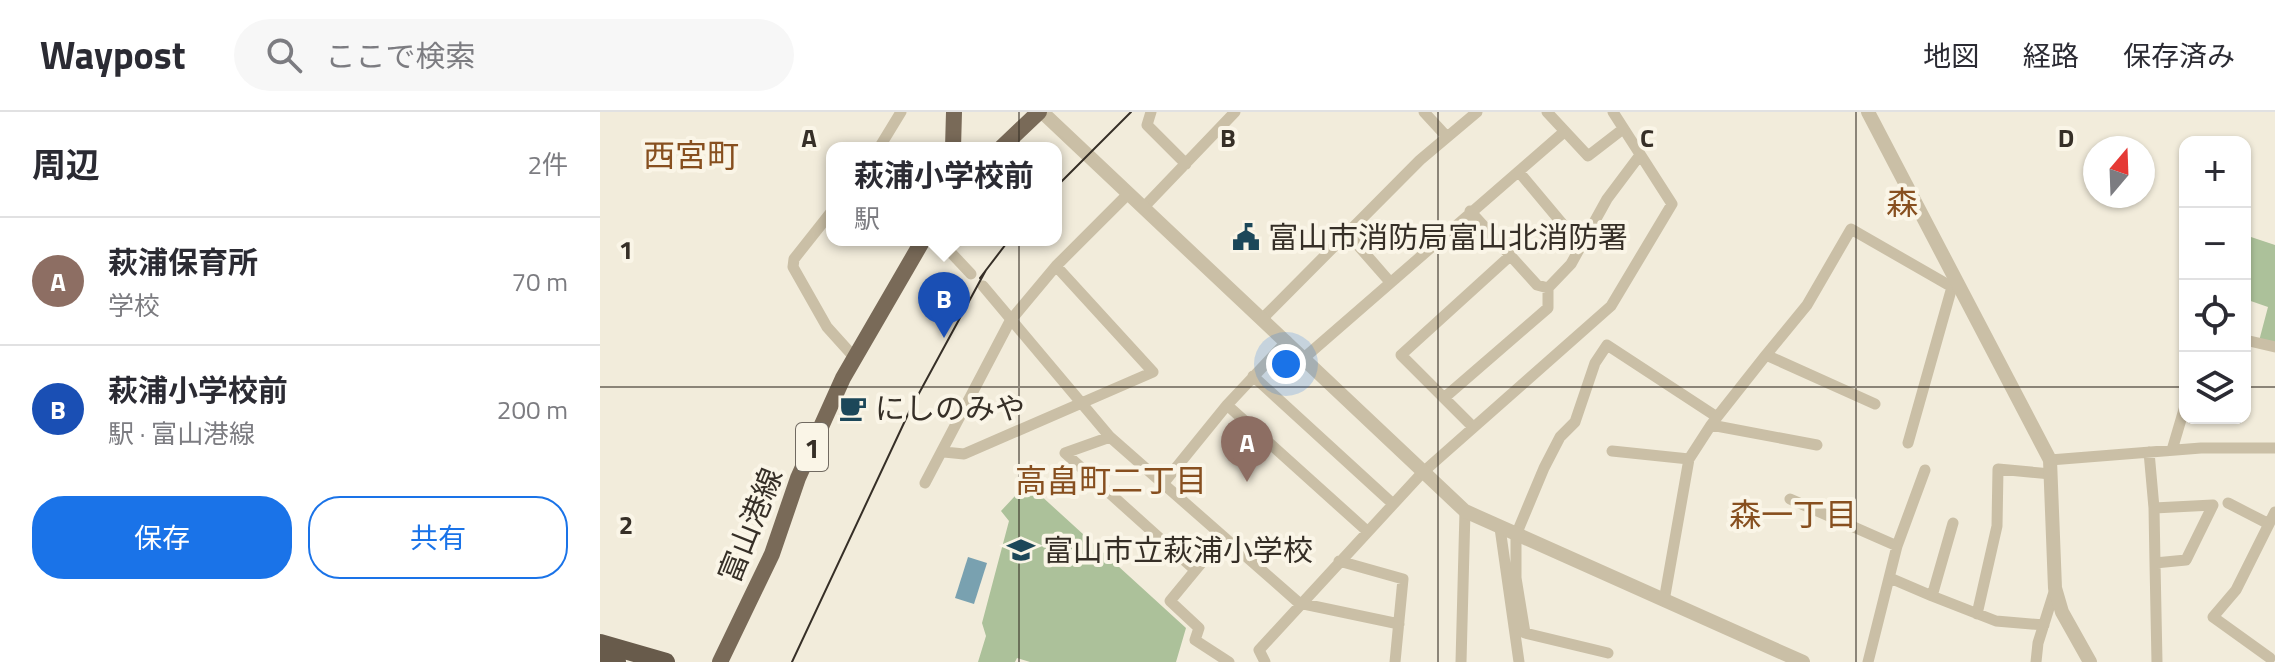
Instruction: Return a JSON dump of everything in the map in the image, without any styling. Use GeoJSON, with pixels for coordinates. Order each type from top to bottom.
{"type":"FeatureCollection","features":[{"type":"Feature","properties":{"kind":"highway"},"geometry":{"type":"LineString","coordinates":[[600,643],[666,662]]}},
{"type":"Feature","properties":{"kind":"highway"},"geometry":{"type":"LineString","coordinates":[[600,657],[617,662]]}},
{"type":"Feature","properties":{"kind":"main road"},"geometry":{"type":"LineString","coordinates":[[953,142],[954,112]]}},
{"type":"Feature","properties":{"kind":"main road"},"geometry":{"type":"LineString","coordinates":[[1008,142],[1041,112]]}},
{"type":"Feature","properties":{"kind":"main road","name":"富山港線"},"geometry":{"type":"LineString","coordinates":[[720,662],[772,554],[798,478],[854,357],[919,246]]}},
{"type":"Feature","properties":{"kind":"street"},"geometry":{"type":"LineString","coordinates":[[883,142],[901,112]]}},
{"type":"Feature","properties":{"kind":"street"},"geometry":{"type":"LineString","coordinates":[[1041,112],[1465,511],[1803,662]]}},
{"type":"Feature","properties":{"kind":"street"},"geometry":{"type":"LineString","coordinates":[[1151,112],[1147,125],[1186,164]]}},
{"type":"Feature","properties":{"kind":"street"},"geometry":{"type":"LineString","coordinates":[[1143,208],[1235,112]]}},
{"type":"Feature","properties":{"kind":"street"},"geometry":{"type":"LineString","coordinates":[[1424,112],[1447,137]]}},
{"type":"Feature","properties":{"kind":"street"},"geometry":{"type":"LineString","coordinates":[[1547,112],[1588,156],[1623,129]]}},
{"type":"Feature","properties":{"kind":"street"},"geometry":{"type":"LineString","coordinates":[[1265,662],[1259,650],[1299,603],[1422,473],[1611,306],[1672,204],[1613,112]]}},
{"type":"Feature","properties":{"kind":"street"},"geometry":{"type":"LineString","coordinates":[[1868,112],[2050,467],[2055,588],[2062,612],[2090,662]]}},
{"type":"Feature","properties":{"kind":"street"},"geometry":{"type":"LineString","coordinates":[[1263,318],[1473,113]]}},
{"type":"Feature","properties":{"kind":"street"},"geometry":{"type":"LineString","coordinates":[[1304,358],[1564,132]]}},
{"type":"Feature","properties":{"kind":"street"},"geometry":{"type":"LineString","coordinates":[[1444,398],[1548,308],[1548,288],[1571,264],[1607,199],[1640,155]]}},
{"type":"Feature","properties":{"kind":"street"},"geometry":{"type":"LineString","coordinates":[[1519,172],[1581,246]]}},
{"type":"Feature","properties":{"kind":"street"},"geometry":{"type":"LineString","coordinates":[[925,483],[944,452],[1010,321],[1056,266],[1128,194]]}},
{"type":"Feature","properties":{"kind":"street"},"geometry":{"type":"LineString","coordinates":[[1470,211],[1537,285],[1548,288]]}},
{"type":"Feature","properties":{"kind":"street"},"geometry":{"type":"LineString","coordinates":[[826,219],[794,259],[793,267],[827,327],[854,357]]}},
{"type":"Feature","properties":{"kind":"street"},"geometry":{"type":"LineString","coordinates":[[1664,601],[1689,459],[1714,421],[1807,305],[1851,229],[1955,286]]}},
{"type":"Feature","properties":{"kind":"street"},"geometry":{"type":"LineString","coordinates":[[1348,234],[1390,282]]}},
{"type":"Feature","properties":{"kind":"street"},"geometry":{"type":"LineString","coordinates":[[945,246],[971,274]]}},
{"type":"Feature","properties":{"kind":"street"},"geometry":{"type":"LineString","coordinates":[[1473,427],[1401,355],[1510,256]]}},
{"type":"Feature","properties":{"kind":"street"},"geometry":{"type":"LineString","coordinates":[[944,452],[964,454],[1153,372],[1056,266]]}},
{"type":"Feature","properties":{"kind":"street"},"geometry":{"type":"LineString","coordinates":[[983,286],[1110,437],[1299,603],[1399,624]]}},
{"type":"Feature","properties":{"kind":"street"},"geometry":{"type":"LineString","coordinates":[[1908,443],[1955,286]]}},
{"type":"Feature","properties":{"kind":"street"},"geometry":{"type":"LineString","coordinates":[[1162,485],[1227,405],[1287,341]]}},
{"type":"Feature","properties":{"kind":"street"},"geometry":{"type":"LineString","coordinates":[[2251,341],[2275,347]]}},
{"type":"Feature","properties":{"kind":"street"},"geometry":{"type":"LineString","coordinates":[[1608,653],[1525,633],[1516,578],[1516,535],[1560,437],[1575,422],[1595,363],[1607,345],[1714,421],[1817,445]]}},
{"type":"Feature","properties":{"kind":"street"},"geometry":{"type":"LineString","coordinates":[[1766,355],[1875,404]]}},
{"type":"Feature","properties":{"kind":"street"},"geometry":{"type":"LineString","coordinates":[[1253,376],[1393,504]]}},
{"type":"Feature","properties":{"kind":"street"},"geometry":{"type":"LineString","coordinates":[[1227,405],[1367,531]]}},
{"type":"Feature","properties":{"kind":"street"},"geometry":{"type":"LineString","coordinates":[[2172,450],[2180,424]]}},
{"type":"Feature","properties":{"kind":"street"},"geometry":{"type":"LineString","coordinates":[[1110,437],[1065,453],[1195,570]]}},
{"type":"Feature","properties":{"kind":"street"},"geometry":{"type":"LineString","coordinates":[[1977,614],[1997,526],[1998,469],[2050,467],[2172,450],[2275,448]]}},
{"type":"Feature","properties":{"kind":"street"},"geometry":{"type":"LineString","coordinates":[[1612,451],[1689,459]]}},
{"type":"Feature","properties":{"kind":"street"},"geometry":{"type":"LineString","coordinates":[[2149,452],[2154,508],[2157,662]]}},
{"type":"Feature","properties":{"kind":"street"},"geometry":{"type":"LineString","coordinates":[[1868,662],[1897,546],[1925,470]]}},
{"type":"Feature","properties":{"kind":"street"},"geometry":{"type":"LineString","coordinates":[[1790,499],[1897,546]]}},
{"type":"Feature","properties":{"kind":"street"},"geometry":{"type":"LineString","coordinates":[[2228,503],[2272,518],[2236,590],[2213,617],[2270,658]]}},
{"type":"Feature","properties":{"kind":"street"},"geometry":{"type":"LineString","coordinates":[[2154,508],[2213,505],[2186,560],[2155,563]]}},
{"type":"Feature","properties":{"kind":"street"},"geometry":{"type":"LineString","coordinates":[[1461,662],[1465,511]]}},
{"type":"Feature","properties":{"kind":"street"},"geometry":{"type":"LineString","coordinates":[[1932,596],[1953,523]]}},
{"type":"Feature","properties":{"kind":"street"},"geometry":{"type":"LineString","coordinates":[[1500,528],[1519,662]]}},
{"type":"Feature","properties":{"kind":"street"},"geometry":{"type":"LineString","coordinates":[[1222,538],[1170,601],[1199,628],[1195,640],[1229,662]]}},
{"type":"Feature","properties":{"kind":"street"},"geometry":{"type":"LineString","coordinates":[[1339,561],[1403,579],[1395,662]]}},
{"type":"Feature","properties":{"kind":"street"},"geometry":{"type":"LineString","coordinates":[[1890,578],[1996,621],[2044,625]]}},
{"type":"Feature","properties":{"kind":"street"},"geometry":{"type":"LineString","coordinates":[[2036,662],[2055,588]]}},
{"type":"Feature","properties":{"kind":"green space"},"geometry":{"type":"Polygon","coordinates":[[[2251,237],[2275,245],[2275,344],[2259,341],[2268,307],[2251,301],[2251,237]]]}},
{"type":"Feature","properties":{"kind":"green space","name":"富山市立萩浦小学校"},"geometry":{"type":"Polygon","coordinates":[[[1027,483],[1186,628],[1176,662],[1030,662],[1017,658],[1015,662],[978,662],[986,636],[982,623],[1009,521],[1001,511],[1027,483]]]}},
{"type":"Feature","properties":{"kind":"water"},"geometry":{"type":"Polygon","coordinates":[[[968,557],[987,563],[974,604],[955,598],[968,557]]]}},
{"type":"Feature","properties":{"kind":"tram line"},"geometry":{"type":"LineString","coordinates":[[1062,181],[1131,112]]}},
{"type":"Feature","properties":{"kind":"tram line"},"geometry":{"type":"LineString","coordinates":[[980,278],[1004,246]]}},
{"type":"Feature","properties":{"kind":"tram line"},"geometry":{"type":"LineString","coordinates":[[792,662],[911,408],[986,270]]}},
{"type":"Feature","properties":{"kind":"place","name":"富山市消防局富山北消防署"},"geometry":{"type":"Point","coordinates":[1246,237]}},
{"type":"Feature","properties":{"kind":"place","name":"萩浦小学校前"},"geometry":{"type":"Point","coordinates":[944,338]}},
{"type":"Feature","properties":{"kind":"place","name":"にしのみや"},"geometry":{"type":"Point","coordinates":[853,408]}},
{"type":"Feature","properties":{"kind":"place","name":"萩浦保育所"},"geometry":{"type":"Point","coordinates":[1247,482]}},
{"type":"Feature","properties":{"kind":"place","name":"富山市立萩浦小学校"},"geometry":{"type":"Point","coordinates":[1021,550]}},
{"type":"Feature","properties":{"kind":"district","name":"西宮町"},"geometry":{"type":"Point","coordinates":[691,155]}},
{"type":"Feature","properties":{"kind":"district","name":"森"},"geometry":{"type":"Point","coordinates":[1902,202]}},
{"type":"Feature","properties":{"kind":"district","name":"高畠町二丁目"},"geometry":{"type":"Point","coordinates":[1111,480]}},
{"type":"Feature","properties":{"kind":"district","name":"森一丁目"},"geometry":{"type":"Point","coordinates":[1793,514]}}]}
